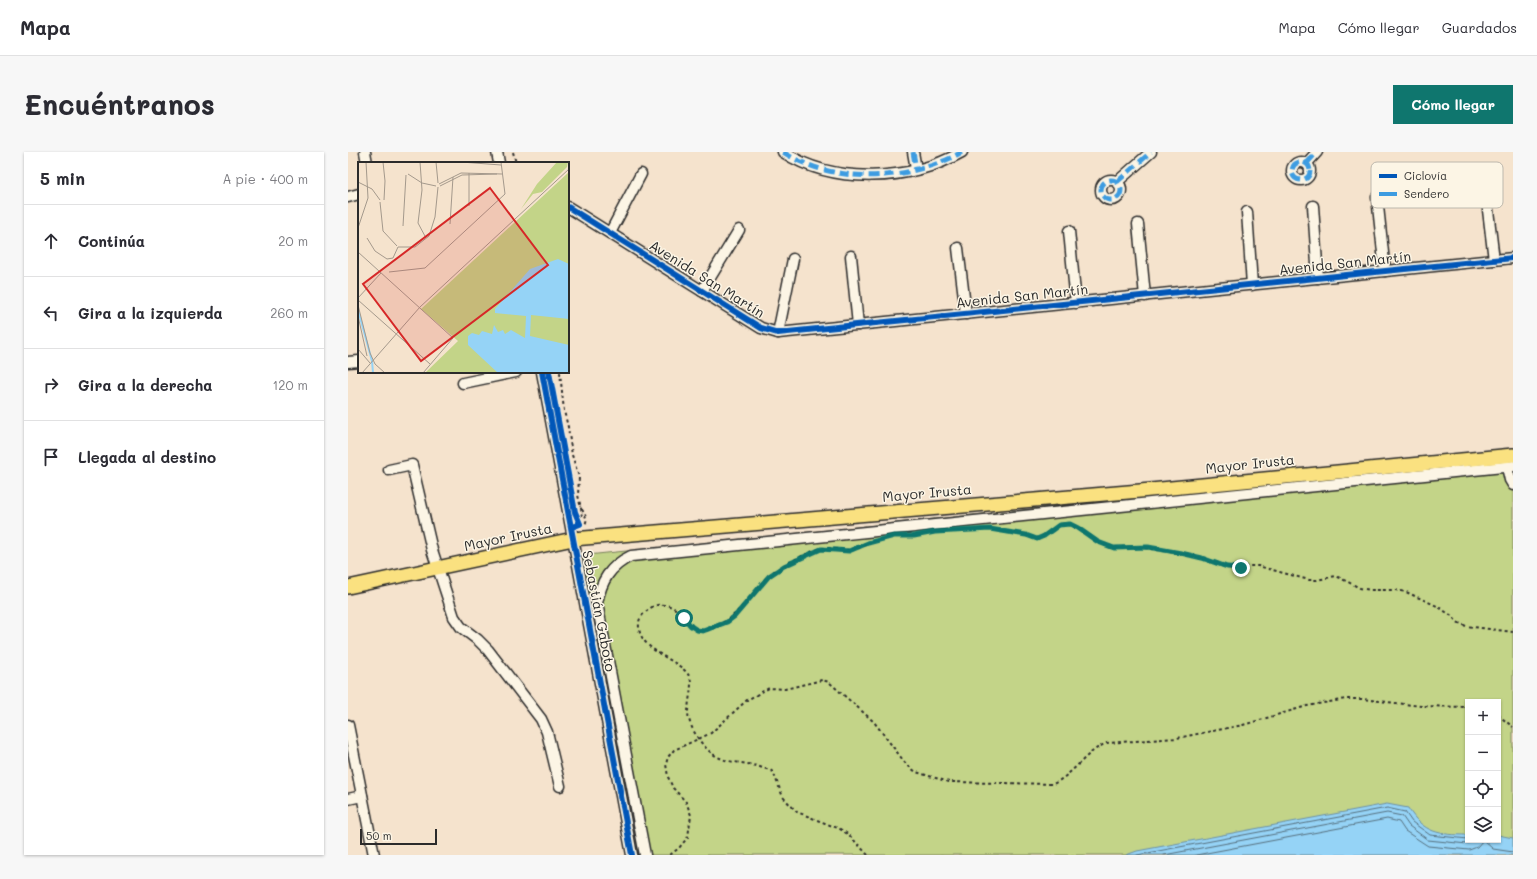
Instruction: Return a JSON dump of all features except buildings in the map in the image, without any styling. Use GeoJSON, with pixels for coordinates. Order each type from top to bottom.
{"type":"FeatureCollection","features":[{"type":"Feature","properties":{"kind":"main road","name":"Mayor Irusta"},"geometry":{"type":"LineString","coordinates":[[348,587],[438,569],[575,530],[1140,491],[1513,454]]}},
{"type":"Feature","properties":{"kind":"street"},"geometry":{"type":"LineString","coordinates":[[365,152],[367,162]]}},
{"type":"Feature","properties":{"kind":"street"},"geometry":{"type":"LineString","coordinates":[[497,152],[499,162]]}},
{"type":"Feature","properties":{"kind":"street"},"geometry":{"type":"LineString","coordinates":[[783,152],[796,161],[814,167],[852,175],[901,173],[940,162],[962,152]]}},
{"type":"Feature","properties":{"kind":"street"},"geometry":{"type":"LineString","coordinates":[[913,152],[916,169]]}},
{"type":"Feature","properties":{"kind":"street"},"geometry":{"type":"LineString","coordinates":[[1117,182],[1151,152]]}},
{"type":"Feature","properties":{"kind":"street"},"geometry":{"type":"LineString","coordinates":[[1307,163],[1317,152]]}},
{"type":"Feature","properties":{"kind":"street"},"geometry":{"type":"LineString","coordinates":[[610,233],[641,174]]}},
{"type":"Feature","properties":{"kind":"street"},"geometry":{"type":"LineString","coordinates":[[348,197],[358,194]]}},
{"type":"Feature","properties":{"kind":"street"},"geometry":{"type":"LineString","coordinates":[[1313,206],[1318,278]]}},
{"type":"Feature","properties":{"kind":"street","name":"Avenida San Martín"},"geometry":{"type":"LineString","coordinates":[[569,208],[761,328],[778,332],[1513,258]]}},
{"type":"Feature","properties":{"kind":"street"},"geometry":{"type":"LineString","coordinates":[[1378,208],[1385,271]]}},
{"type":"Feature","properties":{"kind":"street"},"geometry":{"type":"LineString","coordinates":[[1488,208],[1494,260]]}},
{"type":"Feature","properties":{"kind":"street"},"geometry":{"type":"LineString","coordinates":[[1247,212],[1252,285]]}},
{"type":"Feature","properties":{"kind":"street"},"geometry":{"type":"LineString","coordinates":[[1138,224],[1145,296]]}},
{"type":"Feature","properties":{"kind":"street"},"geometry":{"type":"LineString","coordinates":[[702,291],[739,230]]}},
{"type":"Feature","properties":{"kind":"street"},"geometry":{"type":"LineString","coordinates":[[1068,231],[1076,303]]}},
{"type":"Feature","properties":{"kind":"street"},"geometry":{"type":"LineString","coordinates":[[958,248],[966,314]]}},
{"type":"Feature","properties":{"kind":"street"},"geometry":{"type":"LineString","coordinates":[[851,256],[858,325]]}},
{"type":"Feature","properties":{"kind":"street"},"geometry":{"type":"LineString","coordinates":[[778,332],[793,259]]}},
{"type":"Feature","properties":{"kind":"street"},"geometry":{"type":"LineString","coordinates":[[348,362],[358,360]]}},
{"type":"Feature","properties":{"kind":"street"},"geometry":{"type":"LineString","coordinates":[[463,383],[511,373]]}},
{"type":"Feature","properties":{"kind":"street","name":"Sebastián Gaboto"},"geometry":{"type":"LineString","coordinates":[[542,373],[575,530],[632,855]]}},
{"type":"Feature","properties":{"kind":"street"},"geometry":{"type":"LineString","coordinates":[[389,470],[412,465],[438,569],[454,617],[460,627],[478,640],[488,650],[519,692],[535,709],[547,732],[560,786]]}},
{"type":"Feature","properties":{"kind":"street"},"geometry":{"type":"LineString","coordinates":[[645,855],[596,603],[599,590],[607,574],[614,566],[630,556],[1510,466],[1510,480],[1513,485]]}},
{"type":"Feature","properties":{"kind":"street"},"geometry":{"type":"LineString","coordinates":[[348,725],[352,766],[362,796],[374,855]]}},
{"type":"Feature","properties":{"kind":"street"},"geometry":{"type":"LineString","coordinates":[[348,799],[362,796]]}},
{"type":"Feature","properties":{"kind":"path"},"geometry":{"type":"LineString","coordinates":[[513,152],[516,162]]}},
{"type":"Feature","properties":{"kind":"path"},"geometry":{"type":"LineString","coordinates":[[560,373],[564,411],[569,431],[572,455],[579,477],[578,494],[582,513],[575,530]]}},
{"type":"Feature","properties":{"kind":"path"},"geometry":{"type":"LineString","coordinates":[[564,446],[567,461]]}},
{"type":"Feature","properties":{"kind":"path"},"geometry":{"type":"LineString","coordinates":[[572,490],[575,512],[575,530]]}},
{"type":"Feature","properties":{"kind":"path"},"geometry":{"type":"LineString","coordinates":[[575,530],[586,522],[586,518],[580,506]]}},
{"type":"Feature","properties":{"kind":"path"},"geometry":{"type":"LineString","coordinates":[[990,529],[1026,535],[1037,539],[1044,536],[1059,525],[1070,524],[1098,542],[1114,548],[1142,547],[1175,552],[1202,558],[1227,567],[1241,568],[1247,566],[1258,566],[1310,580],[1336,576],[1360,588],[1406,592],[1437,606],[1452,616],[1457,622],[1466,626],[1513,632]]}},
{"type":"Feature","properties":{"kind":"path"},"geometry":{"type":"LineString","coordinates":[[868,855],[849,835],[840,829],[797,812],[783,797],[773,772],[770,770],[719,758],[707,749],[691,723],[688,713],[691,682],[690,675],[646,643],[641,635],[639,620],[650,608],[659,604],[669,605],[675,607],[691,626],[697,630],[703,631],[727,622],[735,616],[769,576],[784,566],[821,549],[849,551],[874,542]]}},
{"type":"Feature","properties":{"kind":"path"},"geometry":{"type":"LineString","coordinates":[[670,855],[679,848],[688,837],[691,815],[686,802],[673,788],[668,777],[666,764],[668,757],[674,750],[711,733],[747,700],[769,688],[785,690],[822,680],[834,686],[874,722],[906,764],[916,772],[949,782],[1053,784],[1063,779],[1097,747],[1107,742],[1177,738],[1243,725],[1307,706],[1346,699],[1362,699],[1421,706],[1465,707]]}},
{"type":"Feature","properties":{"kind":"path"},"geometry":{"type":"LineString","coordinates":[[1501,717],[1513,727]]}},
{"type":"Feature","properties":{"kind":"green space"},"geometry":{"type":"Polygon","coordinates":[[[1513,459],[1513,855],[641,855],[578,556],[1513,459]]]}},
{"type":"Feature","properties":{"kind":"water"},"geometry":{"type":"Polygon","coordinates":[[[1387,804],[1408,808],[1420,823],[1433,831],[1465,835],[1465,843],[1501,843],[1501,836],[1513,838],[1513,855],[1126,855],[1137,851],[1387,804]]]}},
{"type":"Feature","properties":{"kind":"marked path"},"geometry":{"type":"LineString","coordinates":[[783,152],[803,163],[825,170],[872,176],[896,174],[919,169],[941,162],[962,152]]}},
{"type":"Feature","properties":{"kind":"marked path"},"geometry":{"type":"LineString","coordinates":[[913,152],[916,169]]}},
{"type":"Feature","properties":{"kind":"marked path"},"geometry":{"type":"LineString","coordinates":[[1117,182],[1151,152]]}},
{"type":"Feature","properties":{"kind":"marked path"},"geometry":{"type":"LineString","coordinates":[[1307,163],[1317,152]]}},
{"type":"Feature","properties":{"kind":"marked path"},"geometry":{"type":"LineString","coordinates":[[1297,162],[1305,162],[1310,167],[1310,171],[1308,178],[1305,180],[1297,180],[1292,175],[1292,167],[1297,162]]}},
{"type":"Feature","properties":{"kind":"marked path"},"geometry":{"type":"LineString","coordinates":[[1111,180],[1118,183],[1121,190],[1118,197],[1111,200],[1104,197],[1101,190],[1104,183],[1111,180]]}},
{"type":"Feature","properties":{"kind":"cycle path"},"geometry":{"type":"LineString","coordinates":[[569,208],[761,328],[778,333],[1513,258]]}},
{"type":"Feature","properties":{"kind":"cycle path"},"geometry":{"type":"LineString","coordinates":[[542,373],[632,855]]}},
{"type":"Feature","properties":{"kind":"cycle path"},"geometry":{"type":"LineString","coordinates":[[549,373],[575,512],[580,524],[572,527]]}},
{"type":"Feature","properties":{"kind":"route"},"geometry":{"type":"LineString","coordinates":[[684,618],[691,626],[697,630],[703,631],[727,622],[735,616],[769,576],[784,566],[814,551],[821,549],[849,551],[868,543],[894,536],[914,536],[935,532],[990,529],[1026,535],[1037,539],[1049,533],[1059,525],[1070,524],[1098,542],[1114,548],[1148,547],[1202,558],[1227,567],[1241,568]]}}]}
